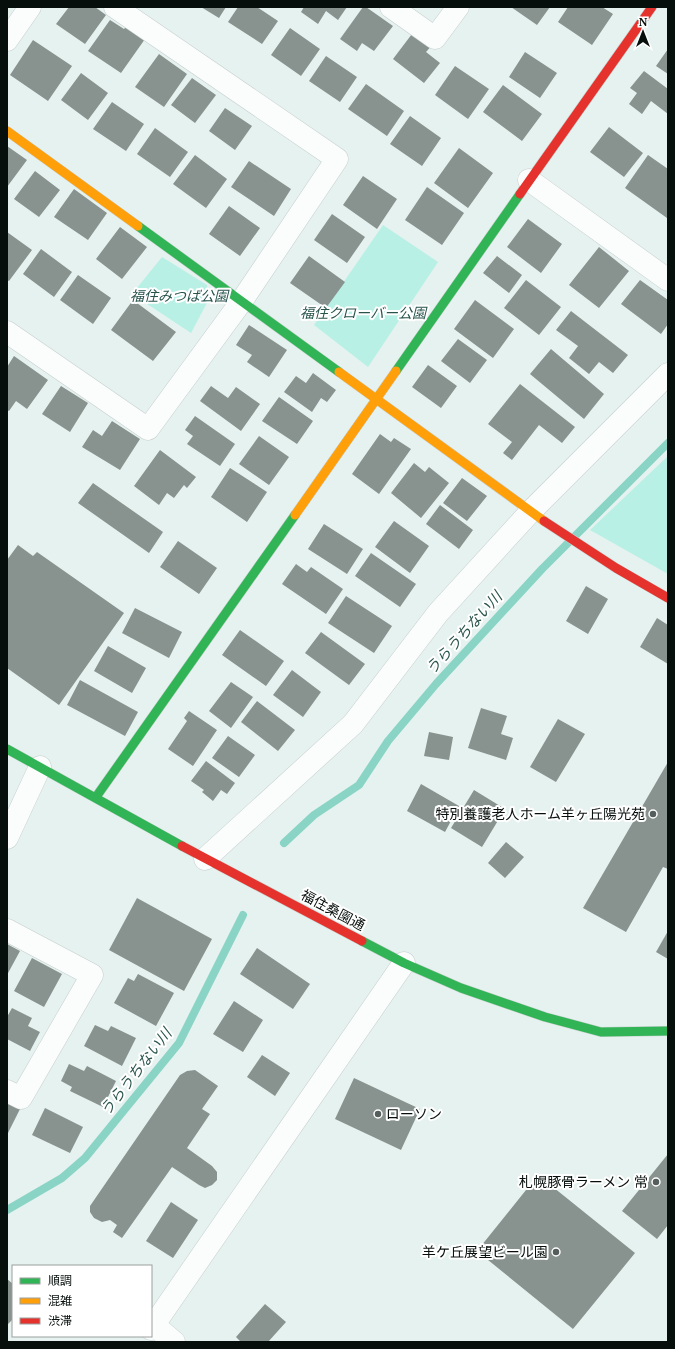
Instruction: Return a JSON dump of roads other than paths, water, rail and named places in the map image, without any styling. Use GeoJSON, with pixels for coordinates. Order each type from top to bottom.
{"type":"FeatureCollection","features":[{"type":"Feature","properties":{"kind":"street"},"geometry":{"type":"LineString","coordinates":[[7,40],[30,7]]}},
{"type":"Feature","properties":{"kind":"street"},"geometry":{"type":"LineString","coordinates":[[7,332],[148,429],[241,302],[337,159],[115,7]]}},
{"type":"Feature","properties":{"kind":"street"},"geometry":{"type":"LineString","coordinates":[[391,7],[435,38],[458,7]]}},
{"type":"Feature","properties":{"kind":"street"},"geometry":{"type":"LineString","coordinates":[[96,797],[652,7]]}},
{"type":"Feature","properties":{"kind":"street"},"geometry":{"type":"LineString","coordinates":[[7,131],[376,400],[532,510],[559,532],[616,568],[668,598]]}},
{"type":"Feature","properties":{"kind":"street"},"geometry":{"type":"LineString","coordinates":[[529,180],[668,280]]}},
{"type":"Feature","properties":{"kind":"street"},"geometry":{"type":"LineString","coordinates":[[205,859],[353,724],[438,613],[532,510],[668,374]]}},
{"type":"Feature","properties":{"kind":"street","name":"福住桑園通"},"geometry":{"type":"LineString","coordinates":[[7,749],[96,797],[205,859],[404,963],[461,988],[545,1017],[601,1032],[668,1031]]}},
{"type":"Feature","properties":{"kind":"street"},"geometry":{"type":"LineString","coordinates":[[7,838],[40,767]]}},
{"type":"Feature","properties":{"kind":"street"},"geometry":{"type":"LineString","coordinates":[[7,930],[92,975],[21,1098],[7,1090]]}},
{"type":"Feature","properties":{"kind":"street"},"geometry":{"type":"LineString","coordinates":[[152,1327],[404,963]]}},
{"type":"Feature","properties":{"kind":"street"},"geometry":{"type":"LineString","coordinates":[[152,1334],[174,1342]]}},
{"type":"Feature","properties":{"kind":"waterway","name":"うらうちない川"},"geometry":{"type":"LineString","coordinates":[[284,843],[314,815],[359,785],[388,741],[436,684],[542,569],[668,443]]}},
{"type":"Feature","properties":{"kind":"waterway","name":"うらうちない川"},"geometry":{"type":"LineString","coordinates":[[7,1210],[62,1178],[85,1158],[179,1043],[243,915]]}},
{"type":"Feature","properties":{"kind":"place","name":"特別養護老人ホーム羊ヶ丘陽光苑"},"geometry":{"type":"Point","coordinates":[653,814]}},
{"type":"Feature","properties":{"kind":"place","name":"ローソン"},"geometry":{"type":"Point","coordinates":[378,1114]}},
{"type":"Feature","properties":{"kind":"place","name":"札幌豚骨ラーメン 常"},"geometry":{"type":"Point","coordinates":[656,1182]}},
{"type":"Feature","properties":{"kind":"place","name":"羊ケ丘展望ビール園"},"geometry":{"type":"Point","coordinates":[556,1252]}},
{"type":"Feature","properties":{"kind":"park label","name":"福住みつば公園"},"geometry":{"type":"Point","coordinates":[179,296]}},
{"type":"Feature","properties":{"kind":"park label","name":"福住クローバー公園"},"geometry":{"type":"Point","coordinates":[363,313]}}]}
